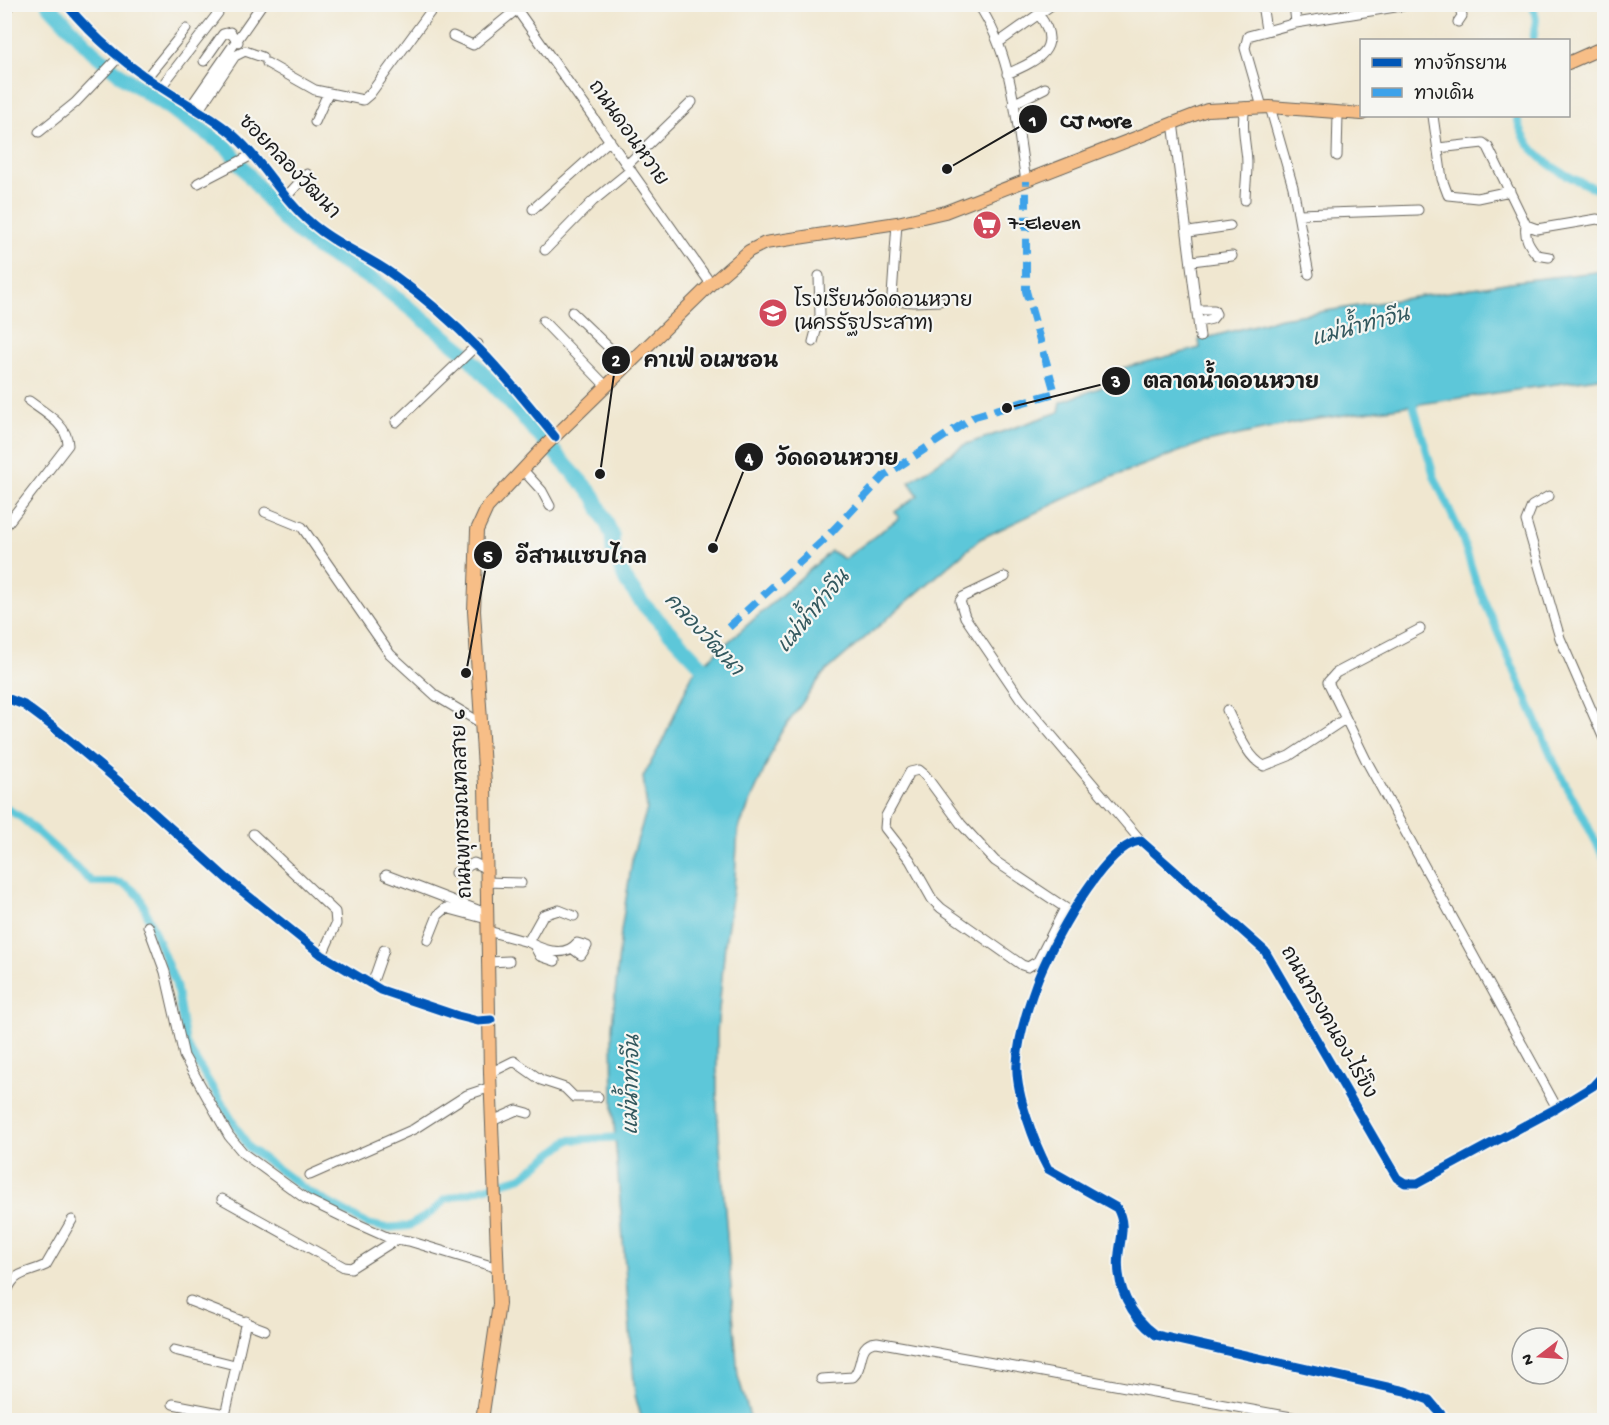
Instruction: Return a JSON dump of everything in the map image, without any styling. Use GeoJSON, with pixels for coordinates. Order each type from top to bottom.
{"type":"FeatureCollection","features":[{"type":"Feature","properties":{"kind":"main road"},"geometry":{"type":"LineString","coordinates":[[1570,63],[1605,47]]}},
{"type":"Feature","properties":{"kind":"main road","name":"ถนนพุทธมณฑลสาย 6"},"geometry":{"type":"LineString","coordinates":[[482,1420],[497,1326],[498,1268],[490,1073],[487,854],[474,611],[477,530],[487,508],[522,469],[711,284],[750,251],[765,243],[897,223],[945,212],[1207,110],[1266,107],[1360,114]]}},
{"type":"Feature","properties":{"kind":"street"},"geometry":{"type":"LineString","coordinates":[[4,12],[11,4]]}},
{"type":"Feature","properties":{"kind":"street","name":"ซอยคลองวัฒนา"},"geometry":{"type":"LineString","coordinates":[[66,4],[116,60],[147,77],[226,129],[286,197],[319,230],[390,272],[438,308],[474,348],[507,376],[550,442]]}},
{"type":"Feature","properties":{"kind":"street"},"geometry":{"type":"LineString","coordinates":[[195,108],[262,4]]}},
{"type":"Feature","properties":{"kind":"street"},"geometry":{"type":"LineString","coordinates":[[195,108],[235,57],[245,51],[308,87],[355,100],[368,98],[436,4]]}},
{"type":"Feature","properties":{"kind":"street"},"geometry":{"type":"LineString","coordinates":[[978,4],[998,43],[1007,74],[1026,180]]}},
{"type":"Feature","properties":{"kind":"street"},"geometry":{"type":"LineString","coordinates":[[998,43],[1053,4]]}},
{"type":"Feature","properties":{"kind":"street"},"geometry":{"type":"LineString","coordinates":[[1262,4],[1266,30]]}},
{"type":"Feature","properties":{"kind":"street"},"geometry":{"type":"LineString","coordinates":[[1294,4],[1296,23]]}},
{"type":"Feature","properties":{"kind":"street"},"geometry":{"type":"LineString","coordinates":[[1309,274],[1299,214],[1245,41],[1248,36],[1296,23],[1414,4]]}},
{"type":"Feature","properties":{"kind":"street"},"geometry":{"type":"LineString","coordinates":[[1458,22],[1462,16],[1459,4]]}},
{"type":"Feature","properties":{"kind":"street"},"geometry":{"type":"LineString","coordinates":[[453,36],[473,45],[515,7]]}},
{"type":"Feature","properties":{"kind":"street","name":"ถนนดอนหวาย"},"geometry":{"type":"LineString","coordinates":[[515,7],[711,284]]}},
{"type":"Feature","properties":{"kind":"street"},"geometry":{"type":"LineString","coordinates":[[161,87],[218,13]]}},
{"type":"Feature","properties":{"kind":"street"},"geometry":{"type":"LineString","coordinates":[[1007,74],[1031,63],[1049,45],[1051,34],[1039,15]]}},
{"type":"Feature","properties":{"kind":"street"},"geometry":{"type":"LineString","coordinates":[[147,77],[186,29]]}},
{"type":"Feature","properties":{"kind":"street"},"geometry":{"type":"LineString","coordinates":[[204,61],[223,34],[230,32],[238,42]]}},
{"type":"Feature","properties":{"kind":"street"},"geometry":{"type":"LineString","coordinates":[[39,132],[75,103],[116,60]]}},
{"type":"Feature","properties":{"kind":"street"},"geometry":{"type":"LineString","coordinates":[[1013,104],[1046,88]]}},
{"type":"Feature","properties":{"kind":"street"},"geometry":{"type":"LineString","coordinates":[[315,122],[327,93]]}},
{"type":"Feature","properties":{"kind":"street"},"geometry":{"type":"LineString","coordinates":[[545,250],[693,102]]}},
{"type":"Feature","properties":{"kind":"street"},"geometry":{"type":"LineString","coordinates":[[1245,107],[1242,138],[1247,152],[1245,200]]}},
{"type":"Feature","properties":{"kind":"street"},"geometry":{"type":"LineString","coordinates":[[1337,156],[1338,114]]}},
{"type":"Feature","properties":{"kind":"street"},"geometry":{"type":"LineString","coordinates":[[1433,117],[1448,195],[1477,198],[1510,191]]}},
{"type":"Feature","properties":{"kind":"street"},"geometry":{"type":"LineString","coordinates":[[1173,122],[1189,232],[1200,337]]}},
{"type":"Feature","properties":{"kind":"street"},"geometry":{"type":"LineString","coordinates":[[533,208],[610,140]]}},
{"type":"Feature","properties":{"kind":"street"},"geometry":{"type":"LineString","coordinates":[[1438,148],[1483,143],[1500,168],[1526,225],[1525,234],[1532,249],[1537,255],[1549,256]]}},
{"type":"Feature","properties":{"kind":"street"},"geometry":{"type":"LineString","coordinates":[[198,183],[239,164],[250,156]]}},
{"type":"Feature","properties":{"kind":"street"},"geometry":{"type":"LineString","coordinates":[[286,197],[307,174]]}},
{"type":"Feature","properties":{"kind":"street"},"geometry":{"type":"LineString","coordinates":[[1299,214],[1418,210]]}},
{"type":"Feature","properties":{"kind":"street"},"geometry":{"type":"LineString","coordinates":[[1526,225],[1538,229],[1597,219],[1605,221]]}},
{"type":"Feature","properties":{"kind":"street"},"geometry":{"type":"LineString","coordinates":[[897,223],[892,296],[894,300],[940,301]]}},
{"type":"Feature","properties":{"kind":"street"},"geometry":{"type":"LineString","coordinates":[[1189,232],[1230,226]]}},
{"type":"Feature","properties":{"kind":"street"},"geometry":{"type":"LineString","coordinates":[[1192,261],[1232,256]]}},
{"type":"Feature","properties":{"kind":"street"},"geometry":{"type":"LineString","coordinates":[[813,342],[820,316],[819,276]]}},
{"type":"Feature","properties":{"kind":"street"},"geometry":{"type":"LineString","coordinates":[[1197,310],[1214,310],[1216,314],[1212,319],[1199,322]]}},
{"type":"Feature","properties":{"kind":"street"},"geometry":{"type":"LineString","coordinates":[[572,312],[627,365]]}},
{"type":"Feature","properties":{"kind":"street"},"geometry":{"type":"LineString","coordinates":[[543,321],[606,386]]}},
{"type":"Feature","properties":{"kind":"street"},"geometry":{"type":"LineString","coordinates":[[396,422],[474,348]]}},
{"type":"Feature","properties":{"kind":"street"},"geometry":{"type":"LineString","coordinates":[[4,528],[68,445],[68,435],[62,428],[29,400]]}},
{"type":"Feature","properties":{"kind":"street"},"geometry":{"type":"LineString","coordinates":[[522,469],[538,487],[550,506]]}},
{"type":"Feature","properties":{"kind":"street"},"geometry":{"type":"LineString","coordinates":[[1549,496],[1532,506],[1526,521],[1560,638],[1605,739]]}},
{"type":"Feature","properties":{"kind":"street"},"geometry":{"type":"LineString","coordinates":[[265,512],[302,527],[390,654],[436,696],[481,723]]}},
{"type":"Feature","properties":{"kind":"street","name":"ถนนทรงคนอง-ไร่ขิง"},"geometry":{"type":"LineString","coordinates":[[1005,577],[963,597],[960,601],[965,617],[1020,698],[1141,841],[1265,951],[1396,1178],[1405,1183],[1418,1183],[1557,1108],[1593,1086],[1605,1074]]}},
{"type":"Feature","properties":{"kind":"street"},"geometry":{"type":"LineString","coordinates":[[1420,628],[1330,678],[1331,689],[1345,719],[1557,1108]]}},
{"type":"Feature","properties":{"kind":"street"},"geometry":{"type":"LineString","coordinates":[[4,697],[33,711],[123,785],[226,878],[322,955],[372,984],[458,1016],[478,1021],[491,1020]]}},
{"type":"Feature","properties":{"kind":"street"},"geometry":{"type":"LineString","coordinates":[[1227,710],[1250,754],[1256,762],[1264,766],[1289,756],[1345,719]]}},
{"type":"Feature","properties":{"kind":"street"},"geometry":{"type":"LineString","coordinates":[[1069,911],[995,861],[961,824],[925,775],[919,770],[910,772],[886,816],[885,828],[910,860],[926,890],[941,908],[1028,967],[1038,961],[1069,911],[1108,861],[1126,846],[1141,841]]}},
{"type":"Feature","properties":{"kind":"street"},"geometry":{"type":"LineString","coordinates":[[253,834],[335,912],[336,924],[322,955]]}},
{"type":"Feature","properties":{"kind":"street"},"geometry":{"type":"LineString","coordinates":[[455,873],[474,863],[487,869]]}},
{"type":"Feature","properties":{"kind":"street"},"geometry":{"type":"LineString","coordinates":[[386,875],[531,943],[560,952],[573,949]]}},
{"type":"Feature","properties":{"kind":"street"},"geometry":{"type":"LineString","coordinates":[[488,882],[521,883]]}},
{"type":"Feature","properties":{"kind":"street"},"geometry":{"type":"LineString","coordinates":[[428,940],[438,915],[446,908],[488,922]]}},
{"type":"Feature","properties":{"kind":"street"},"geometry":{"type":"LineString","coordinates":[[531,943],[543,915],[559,910],[574,916]]}},
{"type":"Feature","properties":{"kind":"street"},"geometry":{"type":"LineString","coordinates":[[1069,911],[1034,992],[1022,1030],[1016,1065],[1019,1088],[1048,1169],[1117,1208],[1122,1217],[1124,1228],[1118,1268],[1132,1312],[1156,1335],[1405,1391],[1429,1400],[1446,1420]]}},
{"type":"Feature","properties":{"kind":"street"},"geometry":{"type":"LineString","coordinates":[[148,926],[165,972],[184,1056],[229,1136],[244,1154],[306,1199],[351,1221],[397,1239],[498,1268]]}},
{"type":"Feature","properties":{"kind":"street"},"geometry":{"type":"LineString","coordinates":[[531,943],[540,956],[555,961]]}},
{"type":"Feature","properties":{"kind":"street"},"geometry":{"type":"LineString","coordinates":[[372,984],[384,950]]}},
{"type":"Feature","properties":{"kind":"street"},"geometry":{"type":"LineString","coordinates":[[489,962],[509,961]]}},
{"type":"Feature","properties":{"kind":"street"},"geometry":{"type":"LineString","coordinates":[[490,1073],[514,1061],[541,1080],[560,1086],[574,1096],[598,1097]]}},
{"type":"Feature","properties":{"kind":"street"},"geometry":{"type":"LineString","coordinates":[[310,1175],[414,1130],[466,1095],[491,1087]]}},
{"type":"Feature","properties":{"kind":"street"},"geometry":{"type":"LineString","coordinates":[[492,1121],[516,1110],[528,1113]]}},
{"type":"Feature","properties":{"kind":"street"},"geometry":{"type":"LineString","coordinates":[[222,1199],[344,1268],[351,1268],[397,1239]]}},
{"type":"Feature","properties":{"kind":"street"},"geometry":{"type":"LineString","coordinates":[[4,1299],[18,1275],[46,1265],[72,1220]]}},
{"type":"Feature","properties":{"kind":"street"},"geometry":{"type":"LineString","coordinates":[[190,1301],[265,1330]]}},
{"type":"Feature","properties":{"kind":"street"},"geometry":{"type":"LineString","coordinates":[[173,1404],[224,1417],[246,1321]]}},
{"type":"Feature","properties":{"kind":"street"},"geometry":{"type":"LineString","coordinates":[[821,1379],[853,1377],[859,1371],[864,1347],[869,1342],[877,1342],[1308,1420]]}},
{"type":"Feature","properties":{"kind":"street"},"geometry":{"type":"LineString","coordinates":[[174,1350],[235,1365]]}},
{"type":"Feature","properties":{"kind":"water","name":"แม่น้ำท่าจีน"},"geometry":{"type":"Polygon","coordinates":[[[1604,271],[1604,377],[1304,421],[1202,443],[1107,479],[980,539],[823,674],[780,734],[738,830],[735,878],[725,944],[717,1032],[717,1108],[738,1376],[751,1420],[642,1420],[635,1395],[613,1111],[612,1027],[621,931],[633,854],[647,809],[643,777],[663,740],[693,673],[831,551],[844,559],[899,518],[895,512],[918,495],[909,482],[964,445],[1059,412],[1061,402],[1113,383],[1111,371],[1200,348],[1199,340],[1281,318],[1518,281],[1604,271]]]}},
{"type":"Feature","properties":{"kind":"waterway","name":"คลองวัฒนา"},"geometry":{"type":"LineString","coordinates":[[48,4],[92,51],[122,76],[227,147],[283,219],[317,248],[378,283],[463,351],[594,496],[612,535],[613,552],[626,581],[642,603],[715,680]]}},
{"type":"Feature","properties":{"kind":"waterway"},"geometry":{"type":"LineString","coordinates":[[1533,4],[1536,20],[1533,39]]}},
{"type":"Feature","properties":{"kind":"waterway"},"geometry":{"type":"LineString","coordinates":[[1517,117],[1528,144],[1538,155],[1562,173],[1604,192]]}},
{"type":"Feature","properties":{"kind":"waterway"},"geometry":{"type":"LineString","coordinates":[[1410,394],[1434,476],[1462,537],[1476,582],[1555,764],[1604,857]]}},
{"type":"Feature","properties":{"kind":"waterway","name":"แม่น้ำท่าจีน"},"geometry":{"type":"LineString","coordinates":[[4,807],[22,818],[92,882],[118,882],[128,886],[140,897],[176,985],[186,1044],[249,1148],[309,1192],[367,1224],[386,1228],[409,1226],[431,1213],[446,1199],[522,1177],[569,1140],[624,1137]]}},
{"type":"Feature","properties":{"kind":"marked path"},"geometry":{"type":"LineString","coordinates":[[729,627],[825,539],[884,476],[975,416],[1055,393],[1026,291],[1026,181]]}},
{"type":"Feature","properties":{"kind":"cycle path"},"geometry":{"type":"LineString","coordinates":[[66,4],[102,42],[129,65],[238,139],[289,201],[311,223],[331,238],[392,274],[439,311],[499,370],[555,437]]}},
{"type":"Feature","properties":{"kind":"cycle path"},"geometry":{"type":"LineString","coordinates":[[4,697],[24,705],[52,726],[123,785],[226,878],[322,955],[381,990],[458,1016],[478,1021],[491,1020]]}},
{"type":"Feature","properties":{"kind":"cycle path"},"geometry":{"type":"LineString","coordinates":[[1446,1420],[1429,1400],[1405,1391],[1156,1335],[1139,1319],[1126,1299],[1119,1277],[1122,1225],[1117,1208],[1048,1169],[1032,1133],[1019,1089],[1017,1076],[1019,1044],[1029,1003],[1042,968],[1079,901],[1095,878],[1126,846],[1141,841],[1265,951],[1397,1178],[1405,1183],[1418,1183],[1557,1108],[1593,1086],[1604,1074]]}},
{"type":"Feature","properties":{"kind":"place","name":"CJ More"},"geometry":{"type":"Point","coordinates":[947,169]}},
{"type":"Feature","properties":{"kind":"place","name":"7-Eleven"},"geometry":{"type":"Point","coordinates":[987,225]}},
{"type":"Feature","properties":{"kind":"place","name":"โรงเรียนวัดดอนหวาย (นครรัฐประสาท)"},"geometry":{"type":"Point","coordinates":[773,313]}},
{"type":"Feature","properties":{"kind":"place","name":"ตลาดน้ำดอนหวาย"},"geometry":{"type":"Point","coordinates":[1007,408]}},
{"type":"Feature","properties":{"kind":"place","name":"คาเฟ่ อเมซอน"},"geometry":{"type":"Point","coordinates":[600,474]}},
{"type":"Feature","properties":{"kind":"place","name":"วัดดอนหวาย"},"geometry":{"type":"Point","coordinates":[713,548]}},
{"type":"Feature","properties":{"kind":"place","name":"อีสานแซบไกล"},"geometry":{"type":"Point","coordinates":[466,673]}}]}
